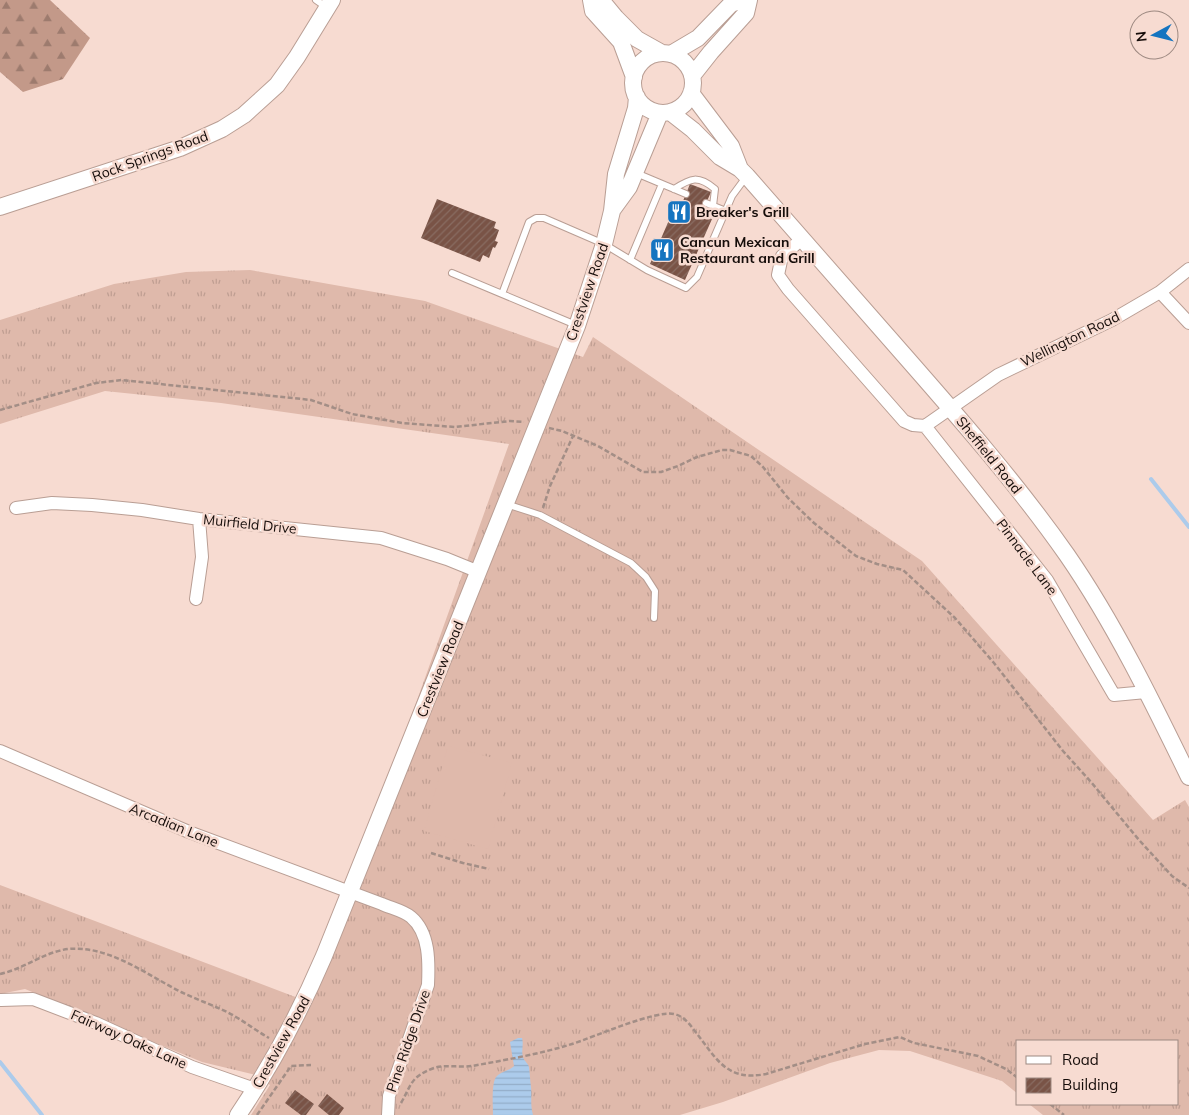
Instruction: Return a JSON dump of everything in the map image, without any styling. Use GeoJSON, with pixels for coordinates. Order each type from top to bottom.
{"type":"FeatureCollection","features":[{"type":"Feature","properties":{"kind":"street"},"geometry":{"type":"LineString","coordinates":[[591,0],[593,11],[621,42],[634,78]]}},
{"type":"Feature","properties":{"kind":"street"},"geometry":{"type":"LineString","coordinates":[[601,0],[637,39],[666,54],[680,58],[687,65],[693,84],[687,102],[679,108],[665,113],[647,108],[636,97],[634,78],[637,68],[643,60],[652,55],[666,54],[698,38],[731,4],[741,0]]}},
{"type":"Feature","properties":{"kind":"street"},"geometry":{"type":"LineString","coordinates":[[692,76],[710,52],[746,13],[749,0]]}},
{"type":"Feature","properties":{"kind":"street","name":"Rock Springs Road"},"geometry":{"type":"LineString","coordinates":[[0,207],[171,151],[222,129],[244,115],[277,85],[297,57],[325,2]]}},
{"type":"Feature","properties":{"kind":"street","name":"Sheffield Road"},"geometry":{"type":"LineString","coordinates":[[691,93],[731,146],[744,172],[950,408],[1024,497],[1067,556],[1096,600],[1189,777]]}},
{"type":"Feature","properties":{"kind":"street","name":"Crestview Road"},"geometry":{"type":"LineString","coordinates":[[238,1115],[279,1049],[308,993],[351,892],[577,326],[604,244],[612,211],[616,174],[636,108],[636,97]]}},
{"type":"Feature","properties":{"kind":"street","name":"Sheffield Road"},"geometry":{"type":"LineString","coordinates":[[665,113],[693,130],[720,157],[744,172]]}},
{"type":"Feature","properties":{"kind":"street","name":"Crestview Road"},"geometry":{"type":"LineString","coordinates":[[612,211],[629,187],[665,113]]}},
{"type":"Feature","properties":{"kind":"street"},"geometry":{"type":"LineString","coordinates":[[802,239],[782,256],[778,275],[788,289],[904,421],[913,425],[925,426],[950,408]]}},
{"type":"Feature","properties":{"kind":"street","name":"Wellington Road"},"geometry":{"type":"LineString","coordinates":[[950,408],[998,375],[1112,320],[1160,292],[1189,270]]}},
{"type":"Feature","properties":{"kind":"street"},"geometry":{"type":"LineString","coordinates":[[1160,292],[1189,323]]}},
{"type":"Feature","properties":{"kind":"street","name":"Pinnacle Lane"},"geometry":{"type":"LineString","coordinates":[[925,426],[1047,580],[1114,695],[1146,692]]}},
{"type":"Feature","properties":{"kind":"street","name":"Muirfield Drive"},"geometry":{"type":"LineString","coordinates":[[16,508],[52,503],[92,505],[142,510],[199,519],[380,538],[447,559],[479,572]]}},
{"type":"Feature","properties":{"kind":"street"},"geometry":{"type":"LineString","coordinates":[[196,599],[202,557],[199,519]]}},
{"type":"Feature","properties":{"kind":"street","name":"Arcadian Lane"},"geometry":{"type":"LineString","coordinates":[[0,751],[189,832],[351,892]]}},
{"type":"Feature","properties":{"kind":"street","name":"Pine Ridge Drive"},"geometry":{"type":"LineString","coordinates":[[351,892],[411,917],[422,932],[427,949],[428,986],[389,1096],[388,1112]]}},
{"type":"Feature","properties":{"kind":"street","name":"Fairway Oaks Lane"},"geometry":{"type":"LineString","coordinates":[[1,1000],[33,999],[96,1023],[192,1067],[255,1089]]}},
{"type":"Feature","properties":{"kind":"lane"},"geometry":{"type":"LineString","coordinates":[[502,294],[529,222],[536,218],[544,218],[604,244],[647,270],[686,288],[697,276],[744,172]]}},
{"type":"Feature","properties":{"kind":"lane"},"geometry":{"type":"LineString","coordinates":[[635,173],[686,194]]}},
{"type":"Feature","properties":{"kind":"lane"},"geometry":{"type":"LineString","coordinates":[[674,189],[688,180],[700,180],[708,183],[715,188],[713,206]]}},
{"type":"Feature","properties":{"kind":"lane"},"geometry":{"type":"LineString","coordinates":[[630,260],[662,184]]}},
{"type":"Feature","properties":{"kind":"lane"},"geometry":{"type":"LineString","coordinates":[[706,203],[726,211]]}},
{"type":"Feature","properties":{"kind":"lane"},"geometry":{"type":"LineString","coordinates":[[452,273],[577,326]]}},
{"type":"Feature","properties":{"kind":"lane"},"geometry":{"type":"LineString","coordinates":[[506,504],[540,515],[631,563],[646,577],[654,591],[654,618]]}},
{"type":"Feature","properties":{"kind":"path"},"geometry":{"type":"LineString","coordinates":[[0,410],[96,383],[122,380],[311,400],[352,414],[402,423],[455,427],[520,421],[562,431],[598,446],[643,472],[654,473],[722,450],[730,450],[751,456],[763,467],[788,498],[814,523],[856,556],[877,564],[903,570],[955,618],[994,663],[1063,751],[1139,840],[1172,876],[1189,888]]}},
{"type":"Feature","properties":{"kind":"path"},"geometry":{"type":"LineString","coordinates":[[540,515],[550,486],[573,436]]}},
{"type":"Feature","properties":{"kind":"path"},"geometry":{"type":"LineString","coordinates":[[431,853],[490,869]]}},
{"type":"Feature","properties":{"kind":"path"},"geometry":{"type":"LineString","coordinates":[[0,974],[21,968],[55,952],[68,950],[94,951],[114,957],[228,1013],[276,1042],[286,1062],[291,1066],[310,1065]]}},
{"type":"Feature","properties":{"kind":"path"},"geometry":{"type":"LineString","coordinates":[[388,1112],[398,1106],[413,1080],[435,1068],[470,1066],[524,1056],[571,1044],[659,1014],[677,1015],[688,1022],[719,1062],[732,1072],[738,1074],[750,1076],[766,1074],[865,1044],[900,1037],[914,1043],[978,1056],[1006,1069],[1016,1076]]}},
{"type":"Feature","properties":{"kind":"path"},"geometry":{"type":"LineString","coordinates":[[257,1115],[291,1066]]}},
{"type":"Feature","properties":{"kind":"path"},"geometry":{"type":"LineString","coordinates":[[1051,1105],[1064,1115]]}},
{"type":"Feature","properties":{"kind":"green space"},"geometry":{"type":"Polygon","coordinates":[[[0,0],[50,0],[90,38],[63,79],[23,92],[0,72],[0,0]]]}},
{"type":"Feature","properties":{"kind":"green space"},"geometry":{"type":"Polygon","coordinates":[[[250,270],[425,301],[583,357],[593,337],[922,561],[1153,820],[1185,800],[1189,807],[1189,1115],[1043,1115],[1030,1105],[1179,1105],[1179,1040],[1016,1040],[1016,1092],[1002,1081],[910,1051],[879,1050],[830,1063],[723,1102],[680,1115],[251,1115],[270,1085],[256,1075],[202,1062],[25,989],[0,994],[0,885],[298,998],[393,767],[509,444],[221,403],[105,391],[0,424],[0,320],[114,284],[186,272],[250,270]]]}},
{"type":"Feature","properties":{"kind":"green space"},"geometry":{"type":"Polygon","coordinates":[[[448,746],[512,763],[488,849],[424,831],[448,746]]]}},
{"type":"Feature","properties":{"kind":"water"},"geometry":{"type":"Polygon","coordinates":[[[522,1038],[523,1057],[529,1067],[533,1115],[493,1115],[495,1079],[499,1074],[514,1066],[510,1042],[522,1038]]]}},
{"type":"Feature","properties":{"kind":"building"},"geometry":{"type":"Polygon","coordinates":[[[690,184],[711,192],[701,215],[712,219],[685,280],[650,264],[676,204],[681,206],[690,184]]]}},
{"type":"Feature","properties":{"kind":"building"},"geometry":{"type":"Polygon","coordinates":[[[437,199],[496,222],[494,228],[499,230],[495,241],[498,242],[495,248],[493,247],[489,258],[483,255],[480,262],[421,238],[437,199]]]}},
{"type":"Feature","properties":{"kind":"building"},"geometry":{"type":"Polygon","coordinates":[[[295,1090],[314,1104],[306,1115],[301,1115],[285,1103],[295,1090]]]}},
{"type":"Feature","properties":{"kind":"building"},"geometry":{"type":"Polygon","coordinates":[[[327,1094],[344,1108],[339,1115],[329,1115],[318,1106],[327,1094]]]}},
{"type":"Feature","properties":{"kind":"waterway"},"geometry":{"type":"LineString","coordinates":[[1151,479],[1189,527]]}},
{"type":"Feature","properties":{"kind":"waterway"},"geometry":{"type":"LineString","coordinates":[[0,1062],[42,1115]]}},
{"type":"Feature","properties":{"kind":"place","name":"Breaker's Grill"},"geometry":{"type":"Point","coordinates":[679,212]}},
{"type":"Feature","properties":{"kind":"place","name":"Cancun Mexican Restaurant and Grill"},"geometry":{"type":"Point","coordinates":[662,250]}}]}
